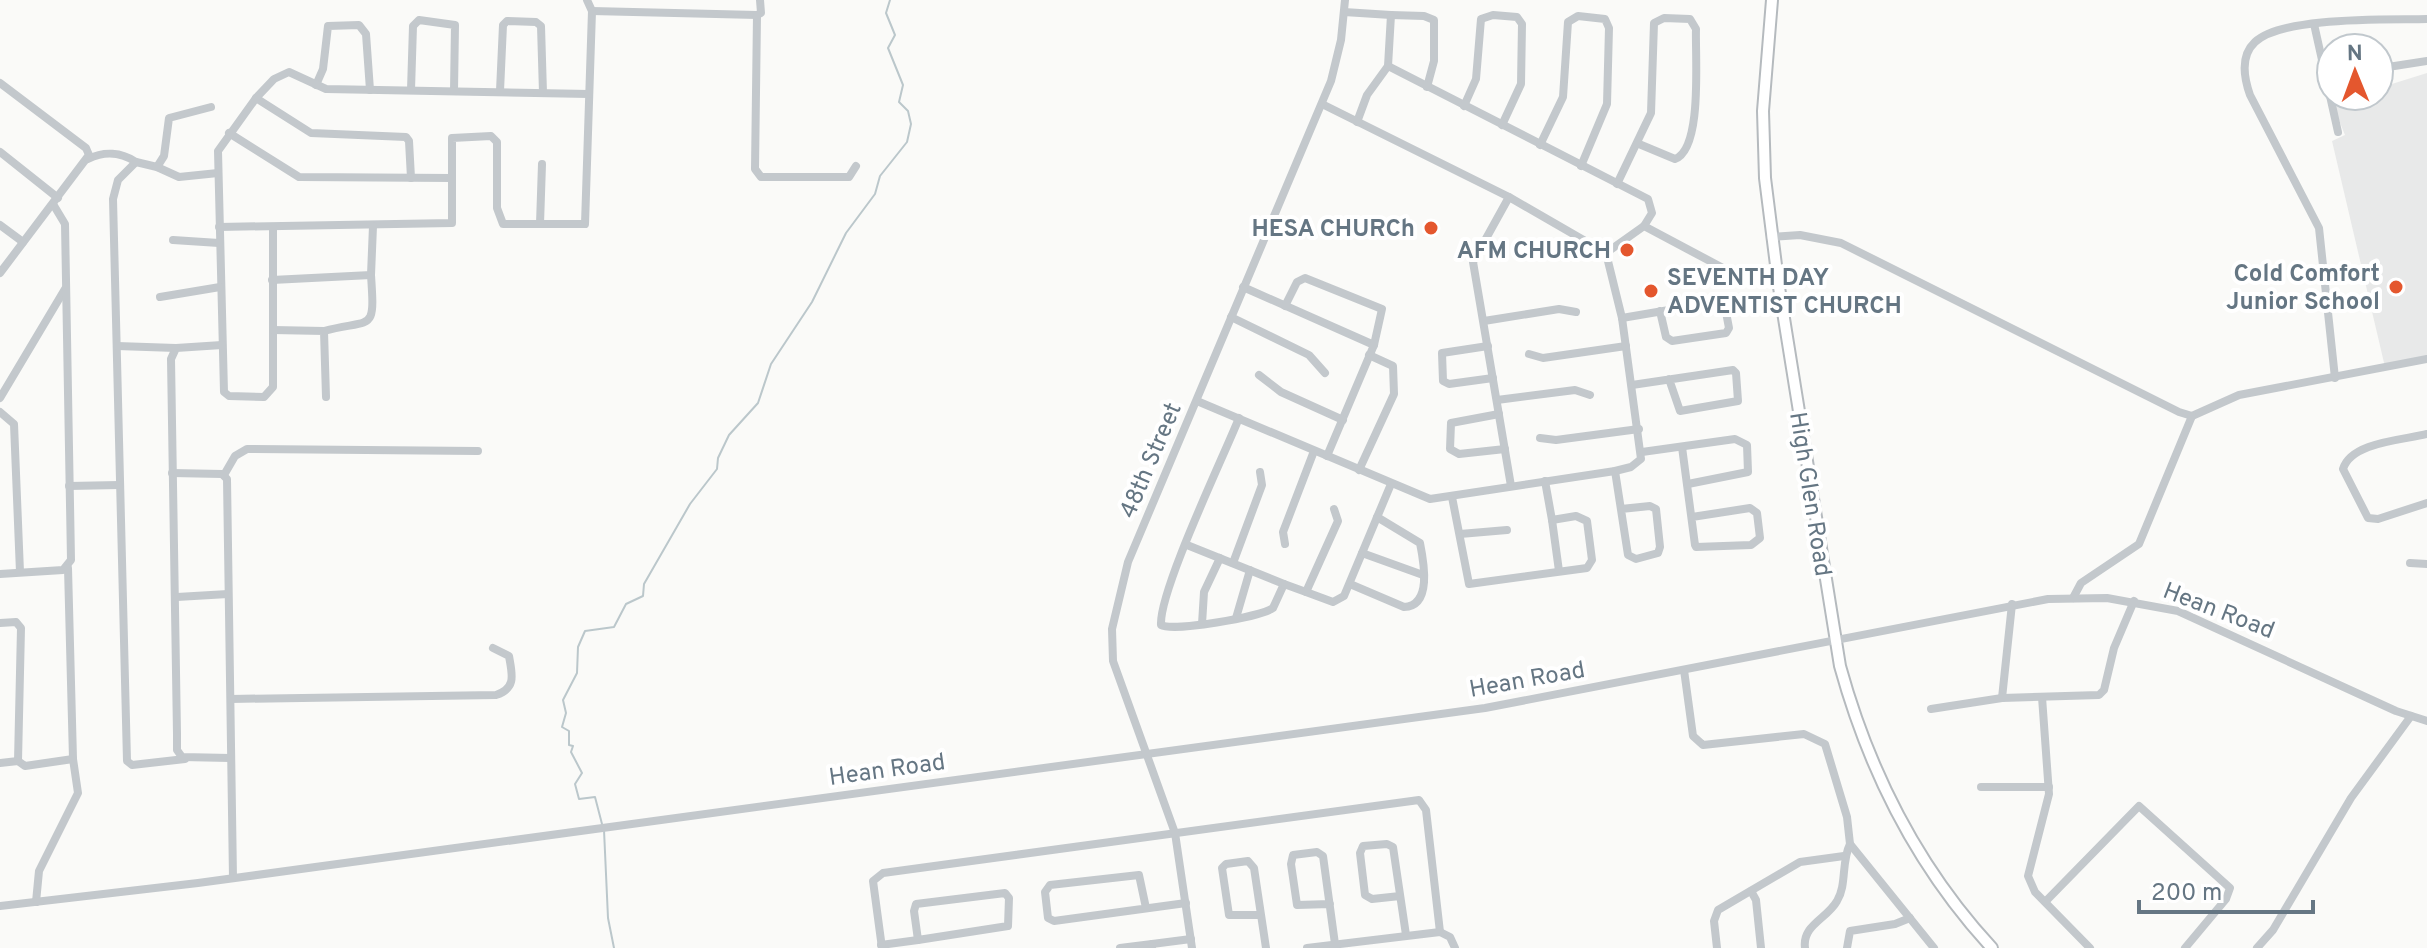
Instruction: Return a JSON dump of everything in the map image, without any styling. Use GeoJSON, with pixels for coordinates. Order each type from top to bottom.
{"type":"FeatureCollection","features":[{"type":"Feature","properties":{"kind":"main road","name":"High Glen Road"},"geometry":{"type":"LineString","coordinates":[[1772,0],[1763,111],[1771,237],[1835,640],[1854,717],[1900,819],[1937,880],[1992,948]]}},
{"type":"Feature","properties":{"kind":"street"},"geometry":{"type":"LineString","coordinates":[[219,227],[452,223],[452,138],[493,136],[497,142],[500,220],[503,224],[585,224],[592,11],[587,0]]}},
{"type":"Feature","properties":{"kind":"street"},"geometry":{"type":"LineString","coordinates":[[592,11],[757,15],[761,13],[760,0]]}},
{"type":"Feature","properties":{"kind":"street","name":"48th Street"},"geometry":{"type":"LineString","coordinates":[[1191,943],[1175,833],[1113,661],[1112,629],[1128,562],[1322,104],[1339,52],[1345,0]]}},
{"type":"Feature","properties":{"kind":"street"},"geometry":{"type":"LineString","coordinates":[[1363,0],[1363,11]]}},
{"type":"Feature","properties":{"kind":"street"},"geometry":{"type":"LineString","coordinates":[[1344,12],[1424,16],[1434,20],[1434,61],[1427,87]]}},
{"type":"Feature","properties":{"kind":"street"},"geometry":{"type":"LineString","coordinates":[[757,15],[755,169],[761,177],[849,177],[856,166]]}},
{"type":"Feature","properties":{"kind":"street"},"geometry":{"type":"LineString","coordinates":[[1357,122],[1367,95],[1388,66],[1391,15]]}},
{"type":"Feature","properties":{"kind":"street"},"geometry":{"type":"LineString","coordinates":[[1464,106],[1476,79],[1481,19],[1493,15],[1517,17],[1522,24],[1521,79],[1502,125]]}},
{"type":"Feature","properties":{"kind":"street"},"geometry":{"type":"LineString","coordinates":[[1540,145],[1563,97],[1568,22],[1578,16],[1605,19],[1609,28],[1608,97],[1581,166]]}},
{"type":"Feature","properties":{"kind":"street"},"geometry":{"type":"LineString","coordinates":[[1617,184],[1639,144],[1651,113],[1654,23],[1664,18],[1690,19],[1696,29],[1695,119],[1683,155],[1670,159],[1639,144]]}},
{"type":"Feature","properties":{"kind":"street"},"geometry":{"type":"LineString","coordinates":[[2335,378],[2319,228],[2282,160],[2245,80],[2245,59],[2255,42],[2281,30],[2314,24],[2427,19]]}},
{"type":"Feature","properties":{"kind":"street"},"geometry":{"type":"LineString","coordinates":[[411,90],[413,26],[419,20],[455,25],[454,91]]}},
{"type":"Feature","properties":{"kind":"street"},"geometry":{"type":"LineString","coordinates":[[500,91],[503,25],[507,21],[536,22],[541,26],[543,93]]}},
{"type":"Feature","properties":{"kind":"street"},"geometry":{"type":"LineString","coordinates":[[2314,24],[2338,132]]}},
{"type":"Feature","properties":{"kind":"street"},"geometry":{"type":"LineString","coordinates":[[316,85],[323,69],[328,26],[359,25],[366,34],[370,90]]}},
{"type":"Feature","properties":{"kind":"street"},"geometry":{"type":"LineString","coordinates":[[2395,66],[2427,61]]}},
{"type":"Feature","properties":{"kind":"street"},"geometry":{"type":"LineString","coordinates":[[1388,66],[1651,203],[1652,213],[1644,226],[1606,253]]}},
{"type":"Feature","properties":{"kind":"street"},"geometry":{"type":"LineString","coordinates":[[273,227],[273,387],[264,397],[225,394],[220,287],[219,147],[274,79],[289,72],[316,85],[370,90],[589,94]]}},
{"type":"Feature","properties":{"kind":"street"},"geometry":{"type":"LineString","coordinates":[[0,83],[88,150],[88,159]]}},
{"type":"Feature","properties":{"kind":"street"},"geometry":{"type":"LineString","coordinates":[[256,98],[311,133],[406,137],[410,145],[411,178]]}},
{"type":"Feature","properties":{"kind":"street"},"geometry":{"type":"LineString","coordinates":[[1197,401],[1430,499],[1615,471],[1637,464],[1642,452],[1639,429],[1613,268],[1606,253],[1509,197],[1322,104]]}},
{"type":"Feature","properties":{"kind":"street"},"geometry":{"type":"LineString","coordinates":[[157,167],[164,156],[169,118],[211,107]]}},
{"type":"Feature","properties":{"kind":"street"},"geometry":{"type":"LineString","coordinates":[[229,133],[299,177],[452,178]]}},
{"type":"Feature","properties":{"kind":"street"},"geometry":{"type":"LineString","coordinates":[[0,152],[56,201],[64,219],[68,568],[73,759],[78,793],[39,871],[36,902]]}},
{"type":"Feature","properties":{"kind":"street"},"geometry":{"type":"LineString","coordinates":[[0,273],[88,159],[101,153],[127,156],[179,177],[218,173]]}},
{"type":"Feature","properties":{"kind":"street"},"geometry":{"type":"LineString","coordinates":[[136,162],[118,180],[113,199],[127,761],[132,765],[230,758]]}},
{"type":"Feature","properties":{"kind":"street"},"geometry":{"type":"LineString","coordinates":[[540,224],[542,164]]}},
{"type":"Feature","properties":{"kind":"street"},"geometry":{"type":"LineString","coordinates":[[1509,197],[1473,262],[1511,486]]}},
{"type":"Feature","properties":{"kind":"street"},"geometry":{"type":"LineString","coordinates":[[0,225],[23,242]]}},
{"type":"Feature","properties":{"kind":"street"},"geometry":{"type":"LineString","coordinates":[[273,330],[324,331],[358,326],[369,320],[374,312],[371,275],[373,226]]}},
{"type":"Feature","properties":{"kind":"street"},"geometry":{"type":"LineString","coordinates":[[1644,226],[1738,276],[1778,281]]}},
{"type":"Feature","properties":{"kind":"street"},"geometry":{"type":"LineString","coordinates":[[1771,237],[1800,235],[1841,243],[2192,416]]}},
{"type":"Feature","properties":{"kind":"street"},"geometry":{"type":"LineString","coordinates":[[173,240],[219,243]]}},
{"type":"Feature","properties":{"kind":"street"},"geometry":{"type":"LineString","coordinates":[[272,280],[371,275]]}},
{"type":"Feature","properties":{"kind":"street"},"geometry":{"type":"LineString","coordinates":[[1285,306],[1297,282],[1305,278],[1382,309],[1374,345],[1327,456]]}},
{"type":"Feature","properties":{"kind":"street"},"geometry":{"type":"LineString","coordinates":[[160,297],[220,287]]}},
{"type":"Feature","properties":{"kind":"street"},"geometry":{"type":"LineString","coordinates":[[1243,287],[1374,345]]}},
{"type":"Feature","properties":{"kind":"street"},"geometry":{"type":"LineString","coordinates":[[0,398],[65,289]]}},
{"type":"Feature","properties":{"kind":"street"},"geometry":{"type":"LineString","coordinates":[[1622,318],[1660,311],[1720,303],[1725,307],[1729,328],[1726,333],[1672,341],[1666,337],[1660,311]]}},
{"type":"Feature","properties":{"kind":"street"},"geometry":{"type":"LineString","coordinates":[[1484,321],[1559,309],[1576,312]]}},
{"type":"Feature","properties":{"kind":"street"},"geometry":{"type":"LineString","coordinates":[[1231,317],[1309,355],[1325,373]]}},
{"type":"Feature","properties":{"kind":"street"},"geometry":{"type":"LineString","coordinates":[[324,331],[326,397]]}},
{"type":"Feature","properties":{"kind":"street"},"geometry":{"type":"LineString","coordinates":[[117,346],[176,348],[222,345]]}},
{"type":"Feature","properties":{"kind":"street"},"geometry":{"type":"LineString","coordinates":[[1488,346],[1442,353],[1443,381],[1449,384],[1493,378]]}},
{"type":"Feature","properties":{"kind":"street"},"geometry":{"type":"LineString","coordinates":[[1529,354],[1543,358],[1626,346]]}},
{"type":"Feature","properties":{"kind":"street"},"geometry":{"type":"LineString","coordinates":[[176,348],[171,359],[177,750],[185,759]]}},
{"type":"Feature","properties":{"kind":"street"},"geometry":{"type":"LineString","coordinates":[[1359,470],[1396,384],[1393,366],[1369,355]]}},
{"type":"Feature","properties":{"kind":"street"},"geometry":{"type":"LineString","coordinates":[[2073,598],[2081,583],[2139,544],[2192,416],[2239,395],[2427,359]]}},
{"type":"Feature","properties":{"kind":"street"},"geometry":{"type":"LineString","coordinates":[[1632,385],[1669,379],[1733,370],[1738,401],[1680,411],[1669,379]]}},
{"type":"Feature","properties":{"kind":"street"},"geometry":{"type":"LineString","coordinates":[[1259,375],[1281,392],[1343,420]]}},
{"type":"Feature","properties":{"kind":"street"},"geometry":{"type":"LineString","coordinates":[[1497,400],[1575,390],[1590,395]]}},
{"type":"Feature","properties":{"kind":"street"},"geometry":{"type":"LineString","coordinates":[[0,412],[14,424],[20,572]]}},
{"type":"Feature","properties":{"kind":"street"},"geometry":{"type":"LineString","coordinates":[[1499,414],[1451,423],[1450,449],[1459,454],[1505,449]]}},
{"type":"Feature","properties":{"kind":"street"},"geometry":{"type":"LineString","coordinates":[[1239,418],[1163,604],[1161,625],[1168,628],[1202,624],[1270,610],[1284,584]]}},
{"type":"Feature","properties":{"kind":"street"},"geometry":{"type":"LineString","coordinates":[[1540,438],[1556,440],[1639,429]]}},
{"type":"Feature","properties":{"kind":"street"},"geometry":{"type":"LineString","coordinates":[[2427,434],[2360,450],[2349,456],[2343,469],[2368,518],[2378,519],[2427,503]]}},
{"type":"Feature","properties":{"kind":"street"},"geometry":{"type":"LineString","coordinates":[[1642,452],[1735,439],[1747,445],[1748,472],[1688,484]]}},
{"type":"Feature","properties":{"kind":"street"},"geometry":{"type":"LineString","coordinates":[[1682,447],[1692,517],[1698,548],[1751,545],[1760,538],[1757,513],[1750,508],[1692,517]]}},
{"type":"Feature","properties":{"kind":"street"},"geometry":{"type":"LineString","coordinates":[[233,878],[224,475],[235,456],[247,449],[478,451]]}},
{"type":"Feature","properties":{"kind":"street"},"geometry":{"type":"LineString","coordinates":[[1285,544],[1283,532],[1314,451]]}},
{"type":"Feature","properties":{"kind":"street"},"geometry":{"type":"LineString","coordinates":[[1615,471],[1621,509],[1629,557],[1658,553],[1656,509],[1650,506],[1621,509]]}},
{"type":"Feature","properties":{"kind":"street"},"geometry":{"type":"LineString","coordinates":[[1233,563],[1262,485],[1260,472]]}},
{"type":"Feature","properties":{"kind":"street"},"geometry":{"type":"LineString","coordinates":[[172,473],[224,475]]}},
{"type":"Feature","properties":{"kind":"street"},"geometry":{"type":"LineString","coordinates":[[1545,481],[1559,571]]}},
{"type":"Feature","properties":{"kind":"street"},"geometry":{"type":"LineString","coordinates":[[1187,545],[1284,584],[1337,601],[1350,584],[1391,484]]}},
{"type":"Feature","properties":{"kind":"street"},"geometry":{"type":"LineString","coordinates":[[69,486],[119,485]]}},
{"type":"Feature","properties":{"kind":"street"},"geometry":{"type":"LineString","coordinates":[[1452,497],[1466,578],[1472,585],[1590,565],[1588,524],[1576,516],[1552,520]]}},
{"type":"Feature","properties":{"kind":"street"},"geometry":{"type":"LineString","coordinates":[[1306,592],[1338,521],[1334,509]]}},
{"type":"Feature","properties":{"kind":"street"},"geometry":{"type":"LineString","coordinates":[[1350,584],[1409,607],[1421,599],[1423,575],[1419,540],[1377,517]]}},
{"type":"Feature","properties":{"kind":"street"},"geometry":{"type":"LineString","coordinates":[[1460,534],[1507,530]]}},
{"type":"Feature","properties":{"kind":"street"},"geometry":{"type":"LineString","coordinates":[[1362,553],[1423,575]]}},
{"type":"Feature","properties":{"kind":"street"},"geometry":{"type":"LineString","coordinates":[[1202,624],[1203,598],[1220,558]]}},
{"type":"Feature","properties":{"kind":"street"},"geometry":{"type":"LineString","coordinates":[[2410,563],[2427,564]]}},
{"type":"Feature","properties":{"kind":"street"},"geometry":{"type":"LineString","coordinates":[[0,574],[68,568]]}},
{"type":"Feature","properties":{"kind":"street"},"geometry":{"type":"LineString","coordinates":[[1236,618],[1250,570]]}},
{"type":"Feature","properties":{"kind":"street"},"geometry":{"type":"LineString","coordinates":[[177,597],[228,594]]}},
{"type":"Feature","properties":{"kind":"street","name":"Hean Road"},"geometry":{"type":"LineString","coordinates":[[0,906],[233,878],[1485,708],[2012,604],[2073,598],[2134,601],[2197,618],[2427,721]]}},
{"type":"Feature","properties":{"kind":"street"},"geometry":{"type":"LineString","coordinates":[[1931,709],[2002,698],[2099,695],[2104,690],[2117,638],[2134,601]]}},
{"type":"Feature","properties":{"kind":"street"},"geometry":{"type":"LineString","coordinates":[[2002,698],[2012,604]]}},
{"type":"Feature","properties":{"kind":"street"},"geometry":{"type":"LineString","coordinates":[[0,623],[16,622],[21,628],[18,761]]}},
{"type":"Feature","properties":{"kind":"street"},"geometry":{"type":"LineString","coordinates":[[231,699],[496,695],[509,688],[513,680],[509,656],[493,648]]}},
{"type":"Feature","properties":{"kind":"street"},"geometry":{"type":"LineString","coordinates":[[1684,670],[1693,736],[1703,745],[1804,734],[1825,744],[1847,817],[1850,844],[1934,948]]}},
{"type":"Feature","properties":{"kind":"street"},"geometry":{"type":"LineString","coordinates":[[2042,697],[2049,787],[2028,876],[2035,892],[2090,948]]}},
{"type":"Feature","properties":{"kind":"street"},"geometry":{"type":"LineString","coordinates":[[2257,948],[2273,930],[2351,798],[2411,716]]}},
{"type":"Feature","properties":{"kind":"street"},"geometry":{"type":"LineString","coordinates":[[0,763],[18,761],[25,766],[73,759]]}},
{"type":"Feature","properties":{"kind":"street"},"geometry":{"type":"LineString","coordinates":[[1981,787],[2049,787]]}},
{"type":"Feature","properties":{"kind":"street"},"geometry":{"type":"LineString","coordinates":[[918,940],[916,904],[1003,893],[1009,898],[1011,921],[1006,928],[882,946],[873,881],[883,873],[1419,800],[1426,810],[1440,932]]}},
{"type":"Feature","properties":{"kind":"street"},"geometry":{"type":"LineString","coordinates":[[2046,901],[2139,806],[2230,888],[2226,899],[2185,948]]}},
{"type":"Feature","properties":{"kind":"street"},"geometry":{"type":"LineString","coordinates":[[1400,896],[1372,899],[1365,895],[1360,853],[1363,846],[1387,844],[1393,847],[1406,935]]}},
{"type":"Feature","properties":{"kind":"street"},"geometry":{"type":"LineString","coordinates":[[1805,948],[1807,932],[1840,896],[1844,856],[1850,844]]}},
{"type":"Feature","properties":{"kind":"street"},"geometry":{"type":"LineString","coordinates":[[1330,904],[1297,905],[1291,864],[1293,855],[1321,853],[1330,904],[1342,945]]}},
{"type":"Feature","properties":{"kind":"street"},"geometry":{"type":"LineString","coordinates":[[1717,948],[1714,921],[1718,910],[1800,862],[1844,856]]}},
{"type":"Feature","properties":{"kind":"street"},"geometry":{"type":"LineString","coordinates":[[1261,915],[1229,915],[1222,868],[1226,864],[1248,861],[1253,866],[1261,915],[1266,948]]}},
{"type":"Feature","properties":{"kind":"street"},"geometry":{"type":"LineString","coordinates":[[1146,908],[1139,875],[1050,885],[1045,892],[1048,918],[1054,921],[1186,903]]}},
{"type":"Feature","properties":{"kind":"street"},"geometry":{"type":"LineString","coordinates":[[1751,891],[1761,948]]}},
{"type":"Feature","properties":{"kind":"street"},"geometry":{"type":"LineString","coordinates":[[1847,948],[1850,931],[1895,924],[1910,918]]}},
{"type":"Feature","properties":{"kind":"street"},"geometry":{"type":"LineString","coordinates":[[1307,948],[1440,932],[1450,937],[1455,948]]}},
{"type":"Feature","properties":{"kind":"street"},"geometry":{"type":"LineString","coordinates":[[1120,948],[1191,943]]}},
{"type":"Feature","properties":{"kind":"shaded area","name":"Cold Comfort Junior School"},"geometry":{"type":"Polygon","coordinates":[[[2427,73],[2427,357],[2385,367],[2332,141],[2345,135],[2336,112],[2395,112],[2395,83],[2427,73]]]}},
{"type":"Feature","properties":{"kind":"waterway"},"geometry":{"type":"LineString","coordinates":[[602,824],[595,797],[579,799],[575,784],[582,773],[571,752],[573,746],[569,745],[569,731],[562,727],[566,713],[563,700],[577,673],[578,647],[585,631],[614,627],[626,604],[643,596],[644,584],[690,504],[717,469],[718,458],[729,435],[758,403],[771,364],[812,302],[846,233],[875,194],[880,176],[907,142],[911,124],[908,111],[899,102],[903,85],[888,48],[895,35],[886,13],[890,0]]}},
{"type":"Feature","properties":{"kind":"waterway"},"geometry":{"type":"LineString","coordinates":[[604,830],[608,918],[614,948]]}},
{"type":"Feature","properties":{"kind":"place","name":"HESA CHURCh"},"geometry":{"type":"Point","coordinates":[1431,228]}},
{"type":"Feature","properties":{"kind":"place","name":"AFM CHURCH"},"geometry":{"type":"Point","coordinates":[1627,250]}},
{"type":"Feature","properties":{"kind":"place","name":"Cold Comfort Junior School"},"geometry":{"type":"Point","coordinates":[2396,287]}},
{"type":"Feature","properties":{"kind":"place","name":"SEVENTH DAY ADVENTIST CHURCH"},"geometry":{"type":"Point","coordinates":[1651,291]}}]}
